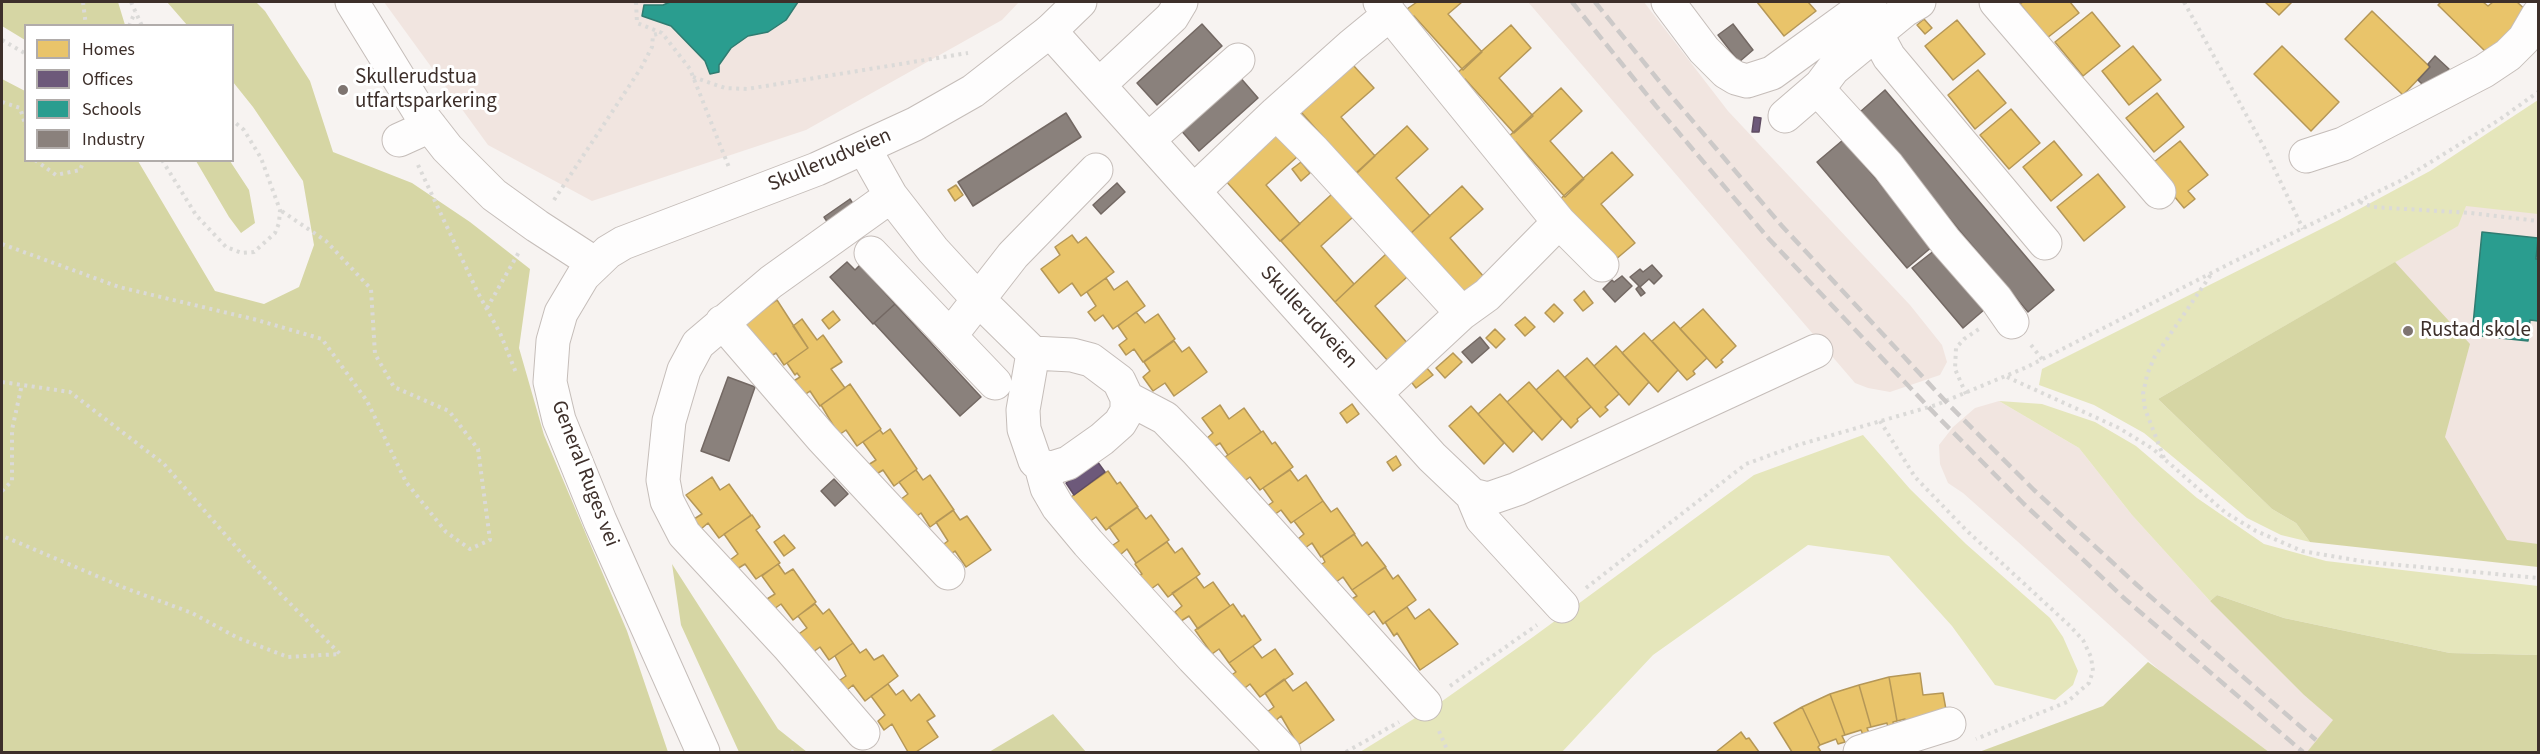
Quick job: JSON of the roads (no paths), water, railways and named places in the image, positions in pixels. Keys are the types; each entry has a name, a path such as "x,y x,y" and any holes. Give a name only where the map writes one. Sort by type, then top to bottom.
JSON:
{"street":[{"path":"352,2 430,126 454,156 494,195 594,263"},
{"name":"Skullerudveien","path":"594,263 623,243 817,170 915,124 973,91 1050,31 1080,2"},
{"path":"1099,85 1172,17 1181,2"},
{"path":"1668,2 1704,50 1725,72 1747,81 1772,73 1870,2"},
{"path":"1785,116 1821,86 1833,69 1876,33 1919,2"},
{"path":"1996,2 2159,192"},
{"path":"1194,191 1351,46 1385,8 1559,222 1602,265"},
{"path":"2306,156 2343,144 2484,71 2508,55 2524,39 2538,15"},
{"name":"Skullerudveien","path":"1050,31 1432,457 1472,495 1482,519 1562,606"},
{"path":"1876,33 1897,66 2045,243"},
{"path":"1149,140 1238,60"},
{"path":"1821,86 1825,97 1888,166 1946,242 1996,299 2012,322"},
{"path":"1276,113 1313,150 1462,313"},
{"path":"407,149 430,126"},
{"path":"864,148 891,196 933,250 979,300 1033,353 1072,355 1091,360 1119,381 1127,398 1127,411 1120,423 1102,440 1068,463 1052,468 1041,466"},
{"path":"950,336 1034,231 1096,170"},
{"path":"864,733 788,646 684,534 667,501 663,480 669,421 684,370 698,344 771,282 891,196"},
{"path":"1376,393 1462,313 1487,294 1559,222"},
{"path":"871,253 995,383"},
{"name":"General Ruges vei","path":"594,263 571,293 561,313 553,341 551,361 550,382 554,402 600,521 703,753"},
{"path":"722,322 822,438 948,573"},
{"path":"1472,495 1488,499 1517,489 1816,351"},
{"path":"1033,353 1023,410 1024,429 1035,460 1041,466 1047,488 1058,507 1193,658 1284,753"},
{"path":"1127,398 1165,418 1425,704"},
{"path":"1860,753 1898,738 1958,733"}],"railway":[{"path":"1572,2 1656,106 1769,239 1937,416 2024,504 2125,599 2303,752"},
{"path":"1595,2 1782,226 1949,405 2034,490 2137,585 2316,740"}],"place":[{"name":"Skullerudstua utfartsparkering","path":"343,90"},
{"name":"Rustad skole","path":"2408,331"}]}
